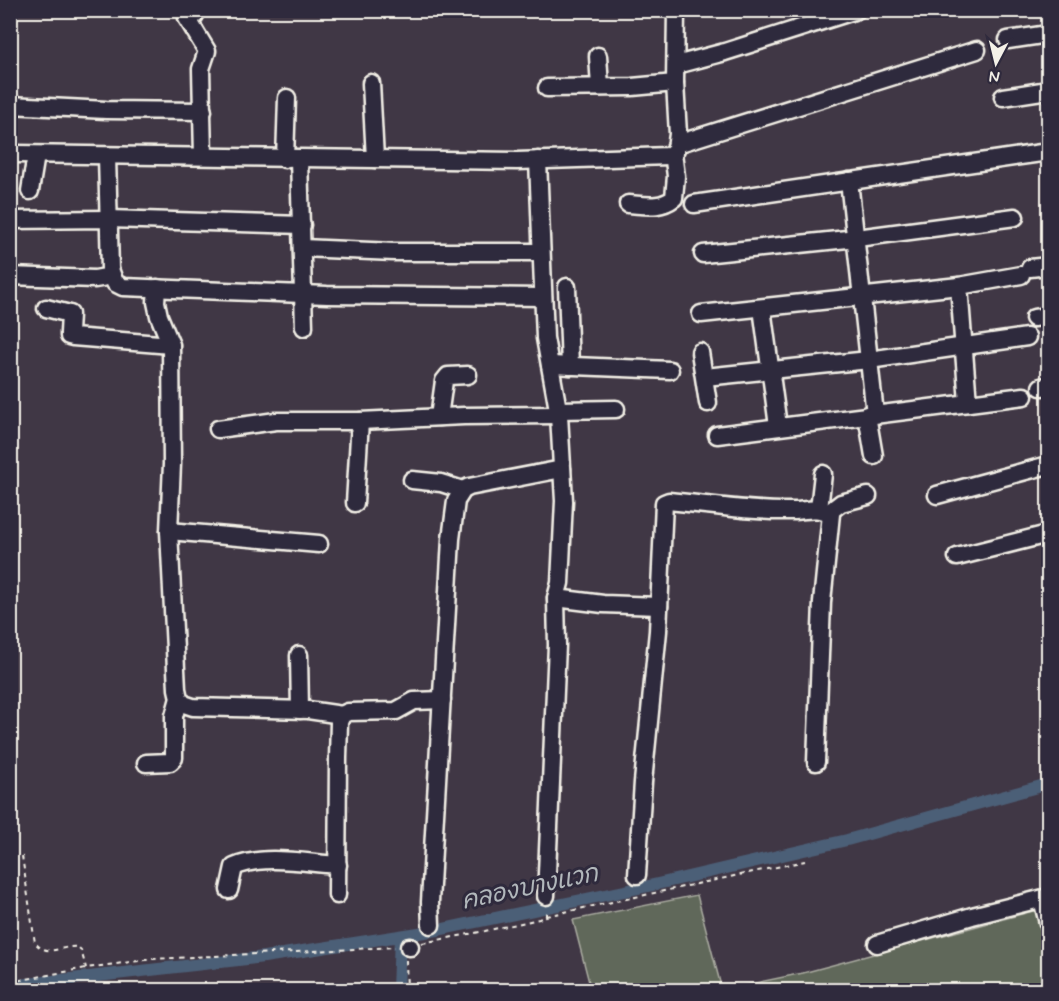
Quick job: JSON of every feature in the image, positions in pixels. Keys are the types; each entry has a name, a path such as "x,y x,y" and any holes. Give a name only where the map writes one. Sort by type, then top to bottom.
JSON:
{"street":[{"path":"197,10 195,15 187,18 207,51 201,69 203,156"},
{"path":"628,204 658,206 674,198 675,148 678,134 675,83 676,10"},
{"path":"676,65 857,10"},
{"path":"1008,40 1048,34"},
{"path":"16,154 292,159 538,160 669,156 675,148 977,50"},
{"path":"598,56 600,87"},
{"path":"371,83 375,159"},
{"path":"547,88 632,87 675,83"},
{"path":"1004,97 1048,90"},
{"path":"287,98 292,159 302,225 304,327"},
{"path":"10,105 106,110 203,111"},
{"path":"694,204 1048,152"},
{"path":"30,191 36,155"},
{"path":"107,156 112,276 115,283 123,287 543,297"},
{"path":"538,160 545,338 559,412 564,501 560,583 556,598 557,645 546,904"},
{"path":"849,181 869,360 874,456"},
{"path":"703,254 857,238 1015,217"},
{"path":"10,220 109,219 302,225"},
{"path":"303,248 394,252 541,252"},
{"path":"701,314 959,286 1048,266"},
{"path":"10,276 95,279 112,276"},
{"path":"959,286 968,403"},
{"path":"567,287 570,366"},
{"path":"146,763 170,762 174,758 174,716 179,698 175,666 169,531 172,464 171,345 159,316 156,302 157,288"},
{"path":"46,308 70,314 69,336 171,345"},
{"path":"762,308 778,426"},
{"path":"705,376 869,360 1027,337"},
{"path":"700,352 708,404"},
{"path":"550,365 670,370"},
{"path":"439,417 444,381 448,376 468,375"},
{"path":"717,435 1024,396"},
{"path":"218,429 276,421 360,421 616,409"},
{"path":"355,503 360,421"},
{"path":"937,495 1048,465"},
{"path":"431,925 430,902 451,539 456,501 463,490 469,487 562,469"},
{"path":"824,474 824,511"},
{"path":"412,480 441,483 463,490"},
{"path":"824,511 841,503 868,496"},
{"path":"637,875 659,606 664,503 669,501 766,511 824,511 831,514 822,602 816,762"},
{"path":"169,531 319,544"},
{"path":"957,557 1048,534"},
{"path":"556,598 603,604 659,606"},
{"path":"299,655 300,710"},
{"path":"179,698 184,704 193,707 300,710 342,715 348,712 396,711 414,701 442,700"},
{"path":"338,895 339,722 342,715"},
{"path":"229,890 234,867 245,862 259,860 338,865"},
{"path":"877,944 972,916 1045,898 1048,923"}],"path":[{"path":"22,856 35,943 42,951 75,946 81,950 86,968"},
{"path":"10,982 153,958 409,947 418,943 485,931 805,861"},
{"path":"546,904 546,916"},
{"path":"406,990 406,961 409,947"}],"green space":[{"path":"697,895 722,990 591,990 573,920"},
{"path":"1048,907 1048,990 722,990 803,973"}],"waterway":[{"name":"คลองบางแวก","path":"10,986 264,957 438,930 653,885 847,840 1048,784"},
{"path":"398,990 400,936"}]}
